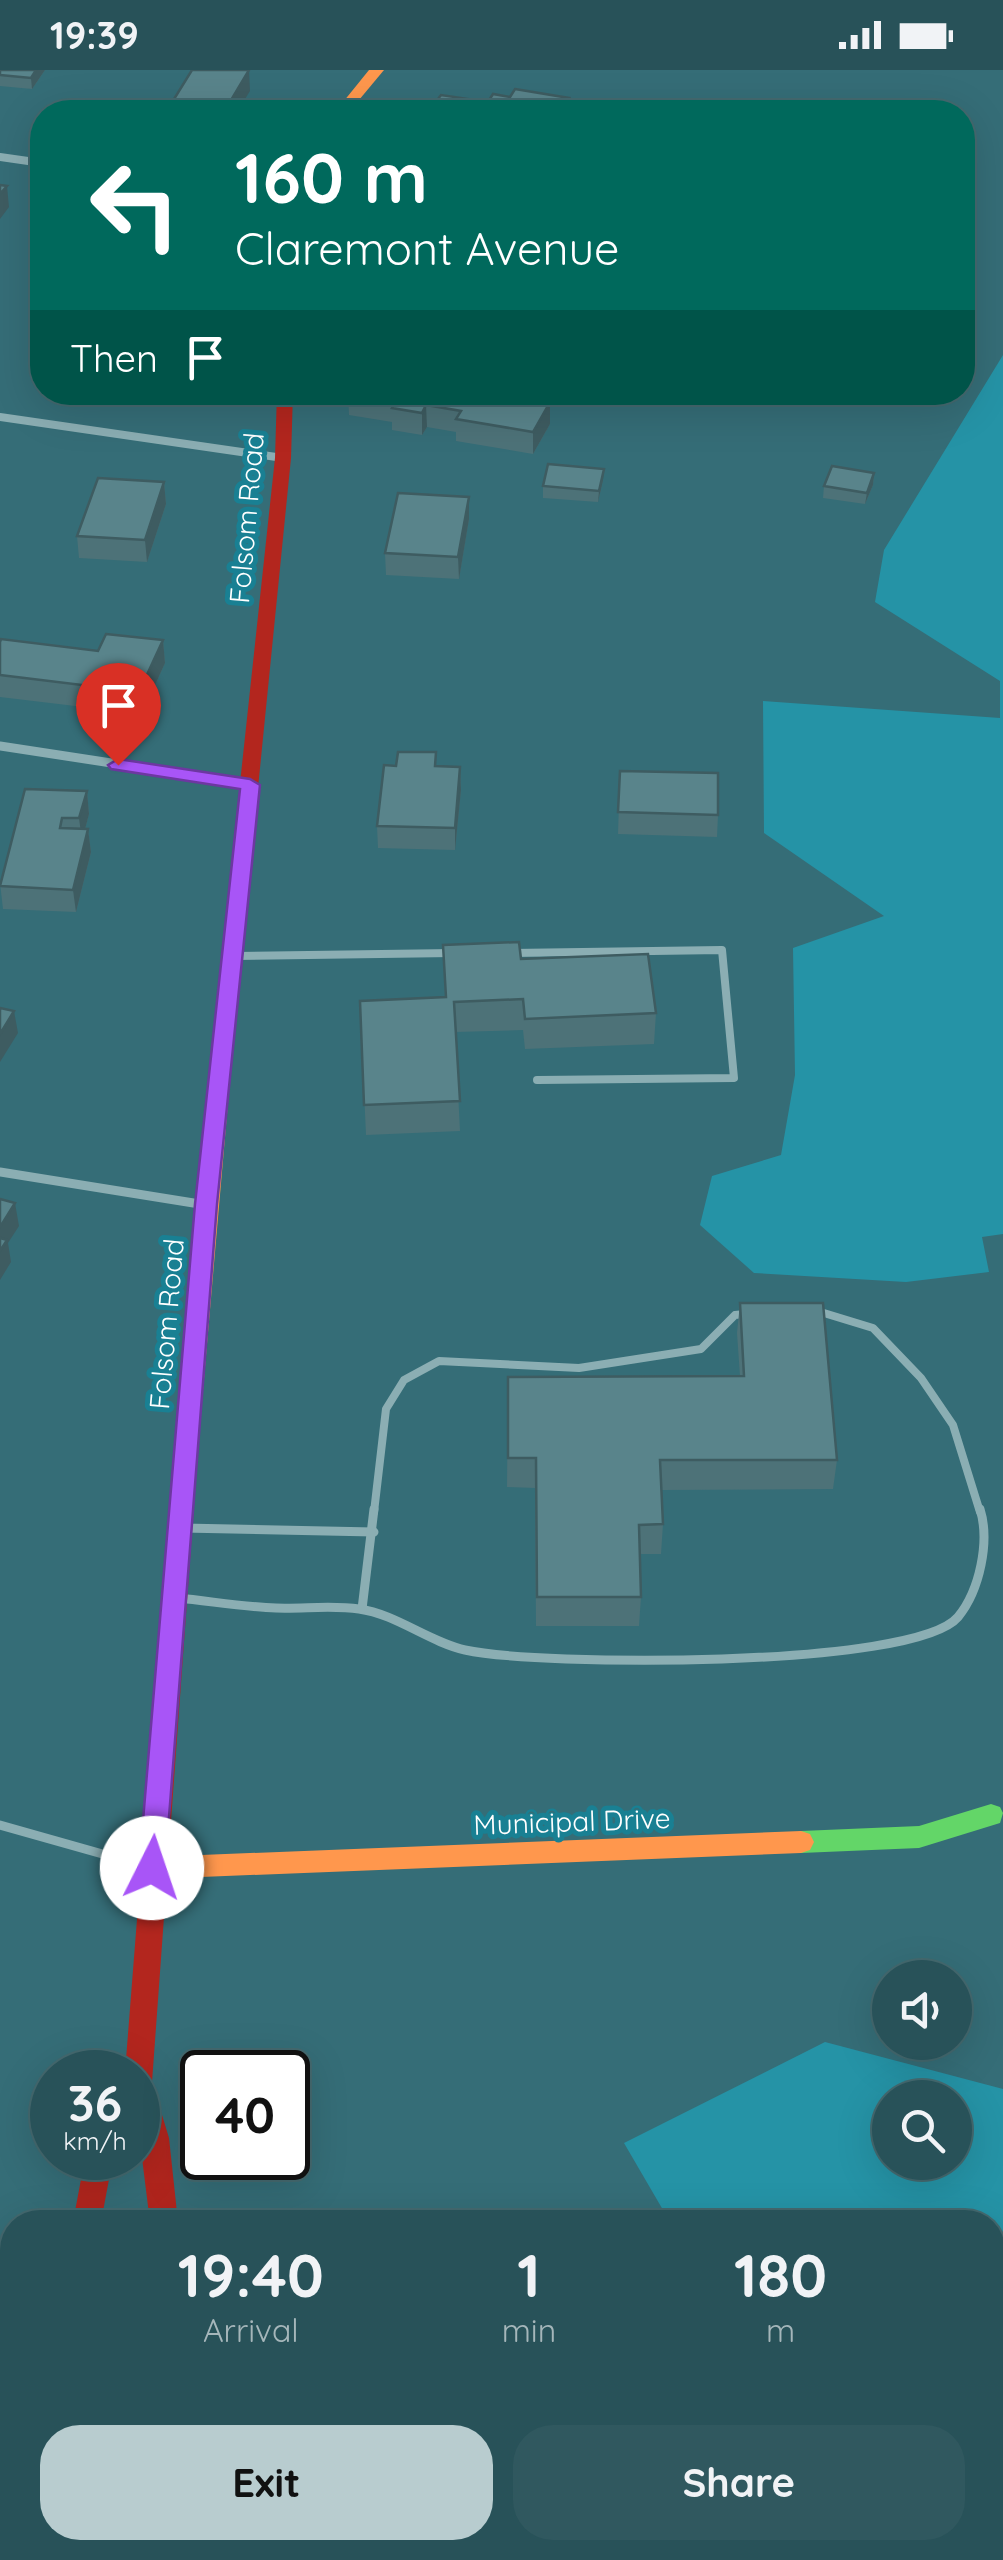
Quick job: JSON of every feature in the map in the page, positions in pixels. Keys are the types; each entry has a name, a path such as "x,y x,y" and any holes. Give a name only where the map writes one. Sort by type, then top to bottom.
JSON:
{"street":[{"path":"352,100 378,70"},
{"path":"0,157 30,161"},
{"name":"Folsom Road","path":"140,2050 206,1204 283,458 284,405"},
{"path":"0,418 283,458"},
{"path":"0,746 250,785"},
{"path":"0,1172 206,1204"},
{"name":"Municipal Drive","path":"152,1868 919,1837 992,1815"},
{"path":"88,2210 95,2180"},
{"name":"Folsom Road","path":"160,2180 163,2210"}],"lane":[{"path":"507,953 722,950 734,1078 536,1080"},
{"path":"233,956 468,953"},
{"path":"174,1598 272,1608 362,1609 465,1650 615,1660 782,1656 861,1649 921,1638 957,1618 980,1571 985,1526 953,1425 921,1378 873,1328 836,1314 808,1310"},
{"path":"362,1609 386,1408 404,1380 439,1362 579,1368 700,1348 736,1315 755,1313"},
{"path":"180,1528 374,1532"},
{"path":"1,1829 152,1868"}],"shaded area":[{"path":"1003,355 1003,1234 982,1237 989,1272 906,1282 754,1273 700,1225 712,1176 781,1155 795,1075 793,948 884,916 764,833 763,701 1000,718 1000,681 875,602 884,550"},
{"path":"825,2042 872,2054 872,2060 893,2060 969,2080 872,2080 872,2180 972,2180 972,2081 1003,2089 1003,2210 663,2210 624,2143"}],"building":[{"path":"0,70 36,70 31,78 0,75"},
{"path":"192,70 249,70 231,100 173,100"},
{"path":"515,89 569,98 489,100 493,94 510,97"},
{"path":"441,95 475,100 437,100"},
{"path":"394,405 426,405 422,413 392,408"},
{"path":"426,405 548,405 533,432 456,419 461,411"},
{"path":"548,464 604,469 599,491 543,486"},
{"path":"832,466 874,473 867,493 824,486"},
{"path":"98,478 164,482 145,540 77,536"},
{"path":"398,493 469,497 458,557 385,553"},
{"path":"106,634 163,640 139,692 0,675 1,639 98,651"},
{"path":"398,752 436,752 435,766 460,767 455,828 377,826 384,765 396,766"},
{"path":"620,771 718,773 718,815 618,812"},
{"path":"25,789 87,791 79,818 62,818 60,828 88,829 73,890 0,886"},
{"path":"519,942 521,959 648,954 656,1013 525,1019 523,999 454,1002 460,1101 364,1105 360,1001 446,997 443,945"},
{"path":"0,1008 14,1011 0,1034"},
{"path":"0,1199 15,1203 0,1227"},
{"path":"740,1303 823,1303 837,1460 660,1460 663,1524 639,1525 641,1597 537,1597 536,1458 508,1458 508,1377 744,1376"}],"traffic: fast":[{"path":"801,1842 919,1837 991,1815"}],"traffic: slow":[{"path":"352,100 377,70"},
{"path":"187,1436 228,988"},
{"path":"152,1868 801,1842"}],"traffic: jam":[{"path":"228,988 283,458 285,405"},
{"path":"163,2210 155,2138 138,2082 187,1436"},
{"path":"89,2210 95,2180"}],"route":[{"path":"118,765 250,785 206,1204 152,1868"}]}
